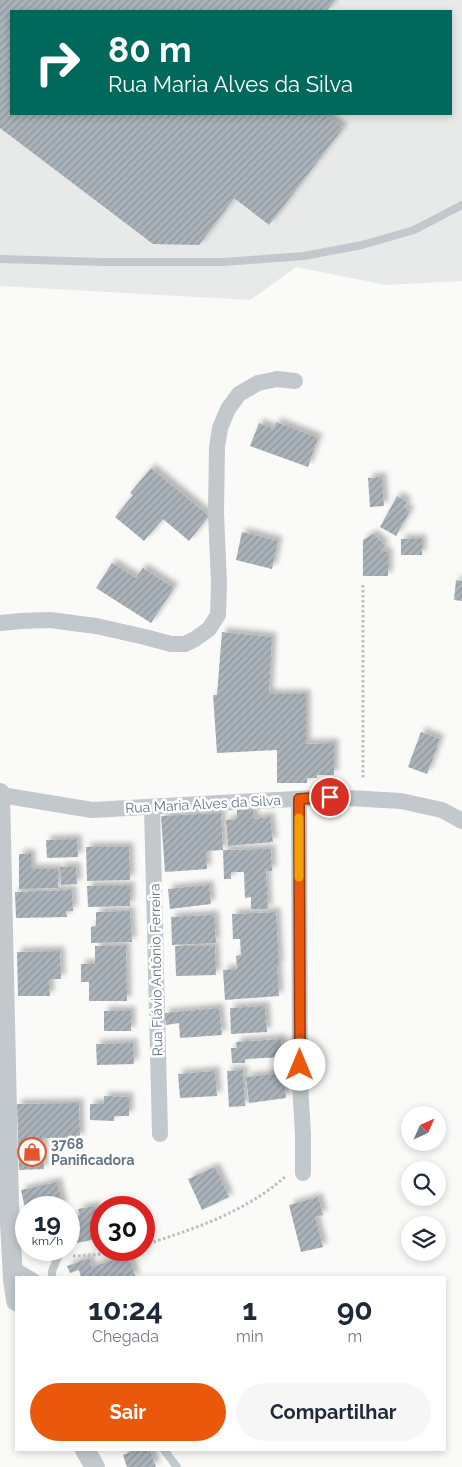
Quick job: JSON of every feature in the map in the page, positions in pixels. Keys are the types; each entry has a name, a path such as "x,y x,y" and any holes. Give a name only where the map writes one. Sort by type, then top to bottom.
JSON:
{"street":[{"path":"0,623 60,621 145,636 171,644 185,644 209,629 218,615 219,583 216,513 217,447 220,428 228,409 240,394 258,383 276,379 295,381"},
{"path":"0,794 5,1206 15,1292"},
{"name":"Rua Maria Alves da Silva","path":"0,794 92,810 330,797 363,798 401,801 442,810 462,821"},
{"path":"299,799 300,1084 303,1167"},
{"name":"Rua Flávio Antônio Ferreira","path":"152,807 160,1134"},
{"path":"86,1451 95,1467"}],"lane":[{"path":"0,259 103,262 224,262 304,256 362,244 414,230 462,205"},
{"path":"52,1276 52,1270 56,1261"},
{"path":"12,1264 33,1276"},
{"path":"165,1451 177,1467"}],"path":[{"path":"363,585 363,798"},
{"path":"155,1242 236,1211 303,1167"}],"shaded area":[{"path":"0,0 462,0 462,281 386,285 296,267 250,300 0,286"}],"building":[{"path":"0,0 335,0 328,10 10,10 10,115 325,115 343,128 269,225 234,198 199,245 153,244 0,128"},
{"path":"276,422 318,438 308,467 250,446 259,423 274,429"},
{"path":"151,468 209,516 189,541 163,519 144,541 115,517 133,495 130,493"},
{"path":"382,477 384,506 370,507 368,478"},
{"path":"397,496 407,502 404,507 410,511 396,536 380,527"},
{"path":"242,532 278,541 272,569 236,560"},
{"path":"373,534 385,545 380,550 388,552 388,576 363,576 363,540"},
{"path":"401,539 422,539 422,555 401,555"},
{"path":"112,563 136,578 143,568 174,588 151,623 96,588"},
{"path":"456,580 462,581 462,601 454,600"},
{"path":"222,632 272,637 269,693 306,694 306,744 334,743 334,775 317,775 317,778 307,778 307,783 277,783 277,750 217,753 213,695 217,695"},
{"path":"421,732 440,739 427,774 408,767"},
{"path":"253,809 254,819 270,817 273,842 228,846 226,820 237,819 237,810"},
{"path":"221,813 223,850 206,851 207,869 165,872 161,816"},
{"path":"77,839 78,857 47,858 46,840"},
{"path":"86,847 129,847 130,880 87,881"},
{"path":"271,849 272,871 266,871 268,909 251,909 251,897 245,898 244,872 231,872 231,879 224,879 223,850"},
{"path":"19,854 31,854 31,869 58,869 58,888 19,889"},
{"path":"60,867 76,867 77,884 61,885"},
{"path":"209,885 211,904 170,909 168,889"},
{"path":"87,886 130,886 130,906 88,907"},
{"path":"72,890 73,911 66,911 67,917 16,918 15,892"},
{"path":"130,911 132,942 91,943 91,927 96,926 96,912"},
{"path":"276,912 279,996 225,1000 223,970 237,969 236,956 241,955 240,939 233,939 232,914"},
{"path":"214,915 216,943 172,945 171,917"},
{"path":"95,946 126,946 127,1001 89,1001 89,982 81,982 81,964 95,964"},
{"path":"175,946 215,946 216,975 176,976"},
{"path":"60,951 61,979 49,979 50,996 18,996 17,952"},
{"path":"265,1006 267,1032 231,1034 230,1008"},
{"path":"219,1008 222,1035 180,1038 179,1023 166,1025 164,1013"},
{"path":"104,1011 131,1011 131,1031 104,1031"},
{"path":"281,1039 282,1057 245,1059 245,1063 232,1063 231,1048 237,1048 236,1042"},
{"path":"133,1043 134,1064 97,1065 96,1044"},
{"path":"243,1070 245,1106 229,1107 227,1071"},
{"path":"215,1071 217,1096 180,1098 178,1074"},
{"path":"283,1073 286,1098 249,1103 246,1077"},
{"path":"104,1096 129,1097 129,1116 114,1116 114,1121 90,1120 90,1104 104,1104"},
{"path":"79,1103 80,1138 43,1138 44,1169 19,1170 17,1104"},
{"path":"215,1167 229,1197 202,1210 188,1179"},
{"path":"57,1182 60,1196 22,1196 21,1190"},
{"path":"318,1197 323,1215 315,1217 323,1247 301,1252 289,1205"},
{"path":"90,1207 90,1240 80,1242 80,1215 80,1209"},
{"path":"89,1258 92,1267 110,1261 130,1261 135,1276 80,1276 79,1270 70,1273 67,1266"},
{"path":"133,1451 150,1451 156,1467 127,1467 123,1455"}],"slow traffic":[{"path":"299,818 299,877"}],"place":[{"name":"3768 Panificadora","path":"32,1152"}],"route":[{"path":"300,1065 299,799 330,797"}]}
